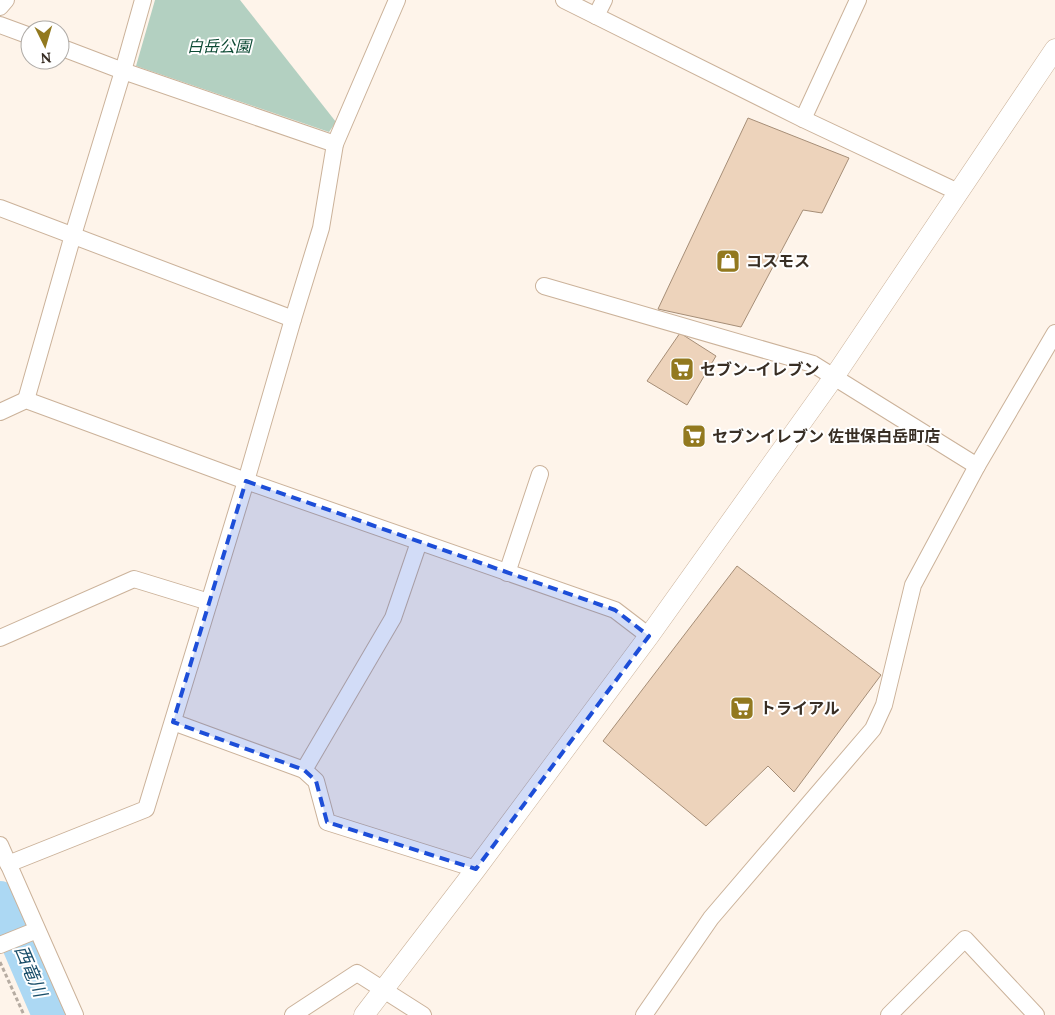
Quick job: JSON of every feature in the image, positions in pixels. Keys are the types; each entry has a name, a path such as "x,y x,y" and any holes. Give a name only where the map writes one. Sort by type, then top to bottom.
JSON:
{"street":[{"path":"0,7 6,0"},
{"path":"26,400 143,0"},
{"path":"8,864 146,809 321,228 335,144 396,0"},
{"path":"564,0 803,119 958,192"},
{"path":"596,16 604,0"},
{"path":"803,119 858,0"},
{"path":"0,25 20,32"},
{"path":"364,1015 476,869 649,636 834,377 1055,49"},
{"path":"70,51 335,144"},
{"path":"0,208 293,319"},
{"path":"544,286 813,364 977,466"},
{"path":"644,1015 711,918 873,729 884,705 913,585 977,466 1055,333"},
{"path":"0,412 26,400 246,481 616,610 649,636"},
{"path":"507,573 540,474"},
{"path":"304,770 393,618 419,542"},
{"path":"0,638 134,579 209,602"},
{"path":"173,722 304,770 316,780 327,822 476,869"},
{"path":"0,845 33,932 75,1015"},
{"path":"0,946 33,932"},
{"path":"889,1015 965,939 1036,1015"},
{"path":"293,1015 357,973 423,1015"}],"path":[{"path":"0,962 24,1015"}],"highlighted area":[{"path":"246,481 615,610 649,636 476,869 327,822 316,781 304,770 173,722"}],"green space":[{"name":"白岳公園","path":"155,0 240,0 336,122 329,132 136,66"}],"building":[{"name":"コスモス","path":"748,118 849,158 822,213 803,210 741,327 658,309"},
{"name":"セブン-イレブン","path":"680,333 716,356 687,405 647,381"},
{"name":"トライアル","path":"737,566 881,675 794,792 768,766 706,826 603,741"}],"waterway":[{"name":"西竜川","path":"0,899 50,1015"}],"place":[{"name":"コスモス","path":"728,261"},
{"name":"セブン-イレブン","path":"682,369"},
{"name":"セブンイレブン 佐世保白岳町店","path":"694,436"},
{"name":"トライアル","path":"742,708"}]}
